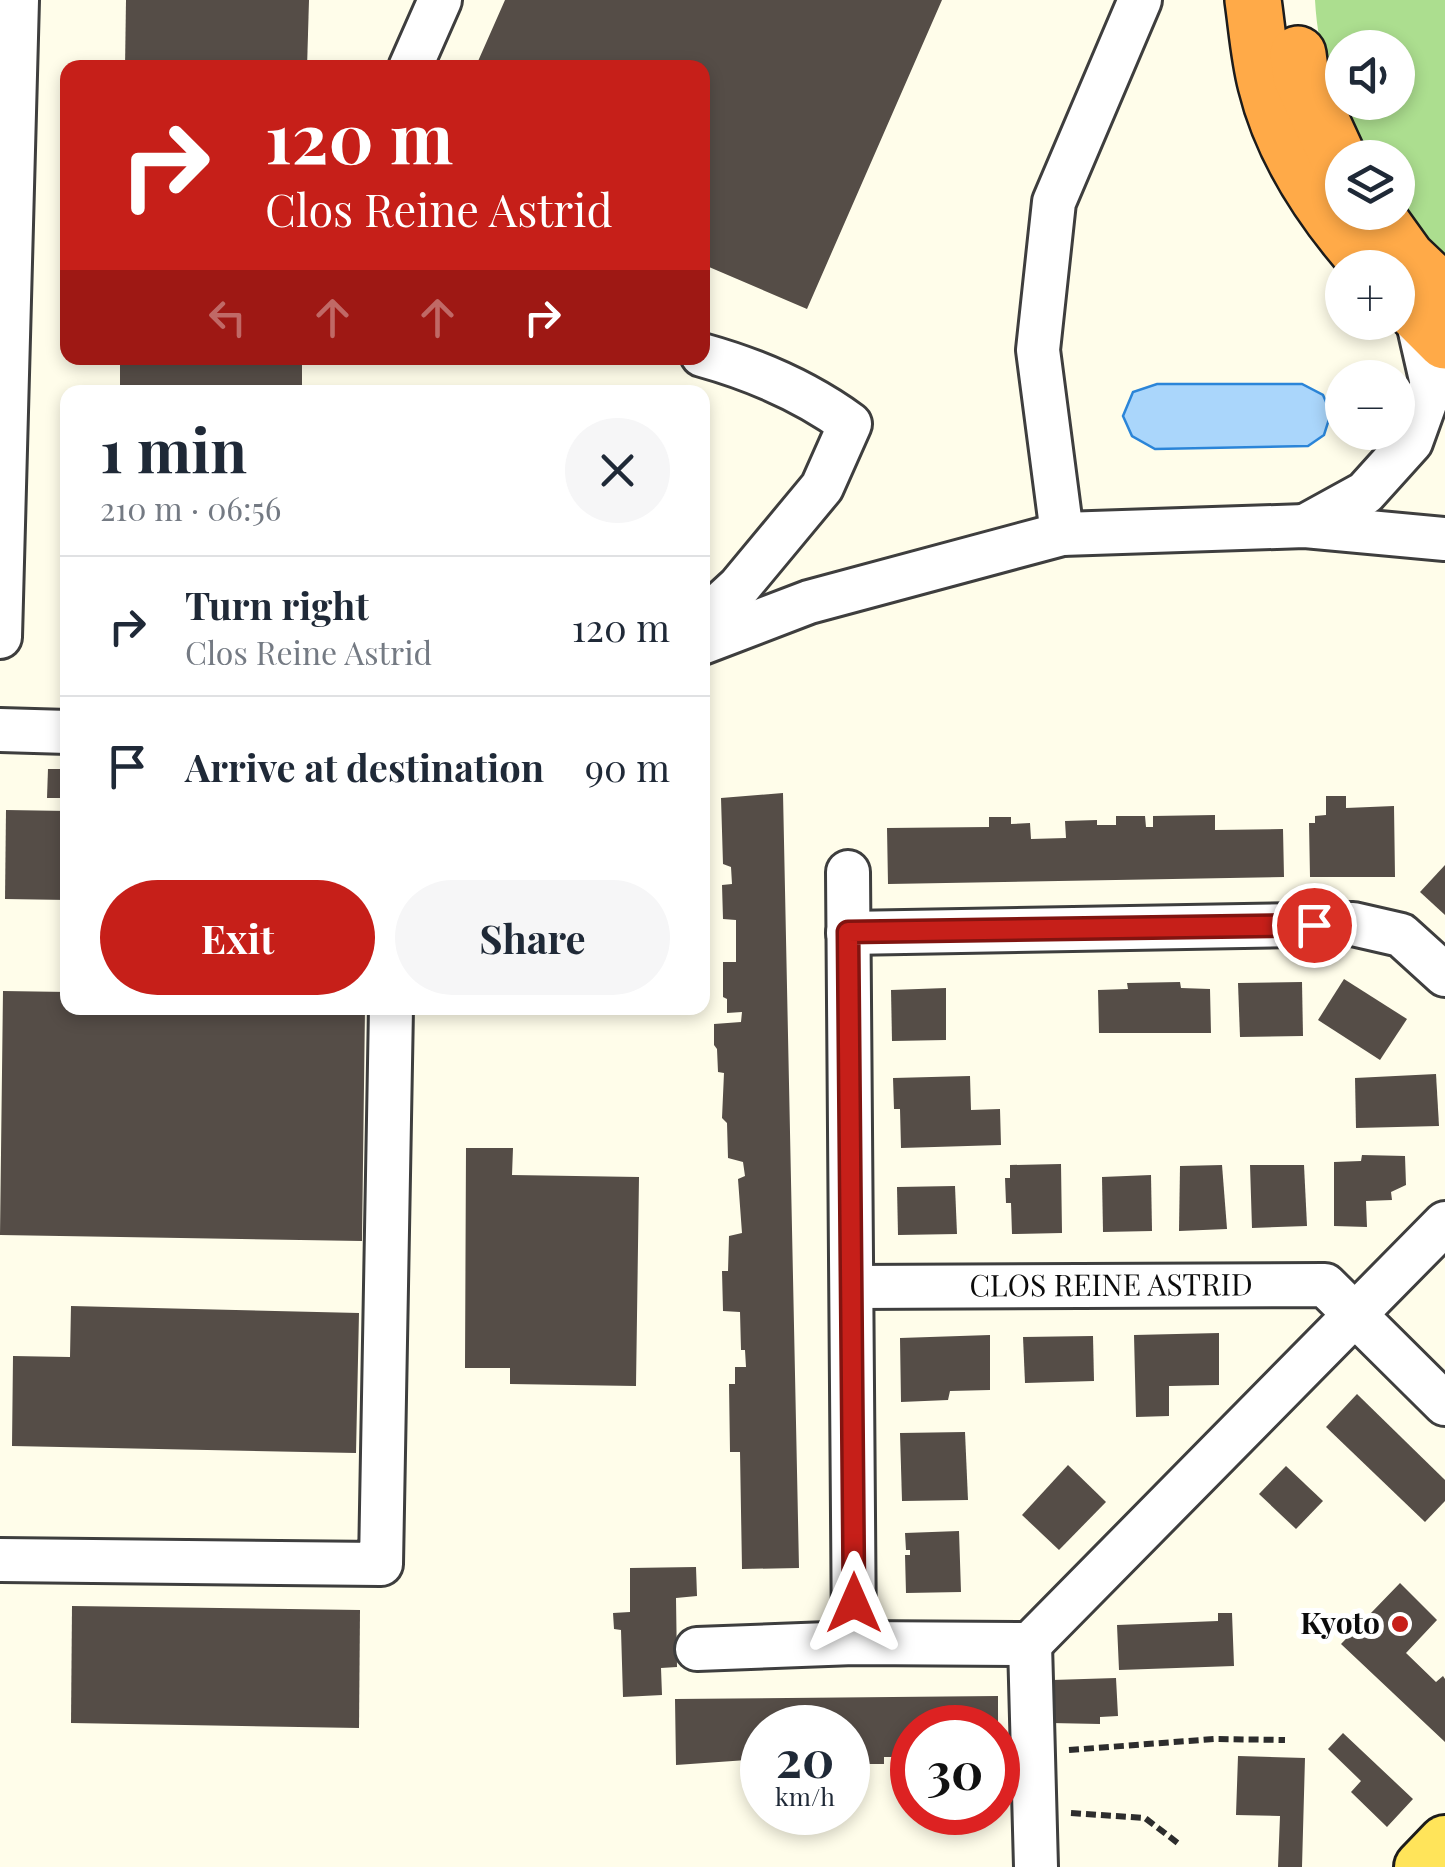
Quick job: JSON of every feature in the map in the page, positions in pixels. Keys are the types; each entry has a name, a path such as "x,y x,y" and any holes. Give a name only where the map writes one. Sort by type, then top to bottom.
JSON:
{"highway":[{"path":"1253,0 1266,85 1301,174 1358,250"},
{"path":"1290,0 1301,77 1330,140"},
{"path":"1387,230 1407,258 1426,311"}],"main road":[{"path":"1421,1867 1445,1842"}],"street":[{"path":"0,637 17,0"},
{"path":"414,60 440,0"},
{"path":"1062,534 1038,350 1054,202 1140,0"},
{"path":"1305,526 1366,493 1411,442 1432,384 1426,311"},
{"path":"710,358 742,366 814,398 850,424 822,487 739,587 710,614"},
{"path":"710,640 809,602 1062,534 1305,526 1445,540"},
{"path":"0,730 60,732"},
{"path":"848,872 854,1643"},
{"path":"848,932 1353,924 1401,935 1445,975"},
{"path":"0,1560 382,1564 391,1015"},
{"path":"696,1649 854,1643 1030,1644 1445,1224"},
{"name":"CLOS REINE ASTRID","path":"853,1287 1325,1285 1445,1404"},
{"path":"1030,1644 1036,1867"}],"path":[{"path":"1033,1753 1215,1739 1285,1740"},
{"path":"1034,1810 1146,1818 1179,1844"}],"green space":[{"path":"1315,0 1445,0 1445,258 1415,227 1415,140 1352,140 1343,120 1415,120 1415,30 1325,30 1325,62"}],"water":[{"path":"1157,384 1302,384 1323,395 1325,432 1308,446 1155,449 1132,436 1123,416 1133,392"}],"building":[{"path":"126,0 309,0 307,60 125,60"},
{"path":"505,0 942,0 807,309 710,267 710,60 479,60"},
{"path":"120,365 302,365 302,385 120,385"},
{"path":"48,769 60,769 60,798 47,798"},
{"path":"783,793 799,1568 742,1569 740,1452 730,1452 729,1384 735,1384 735,1367 746,1367 745,1350 741,1350 740,1312 723,1311 722,1271 728,1271 729,1236 742,1233 738,1179 745,1176 743,1162 728,1158 727,1123 722,1118 724,1073 718,1072 714,1024 741,1022 742,1012 727,1013 727,999 723,997 723,962 736,962 736,920 723,919 722,885 732,884 731,867 723,864 721,798"},
{"path":"1326,796 1346,796 1346,808 1394,806 1395,877 1310,877 1309,823 1315,823 1315,816 1326,815"},
{"path":"6,810 60,811 60,900 5,899"},
{"path":"1215,815 1215,830 1283,829 1284,877 888,884 887,828 989,827 989,817 1011,817 1011,824 1030,823 1031,839 1066,838 1065,821 1097,820 1097,825 1116,825 1116,816 1145,816 1146,827 1153,827 1153,816"},
{"path":"1445,865 1445,915 1420,892"},
{"path":"1344,979 1407,1019 1380,1060 1318,1020"},
{"path":"1180,982 1181,988 1210,989 1211,1033 1099,1033 1098,990 1128,989 1127,983"},
{"path":"1302,982 1303,1036 1240,1037 1238,983"},
{"path":"946,988 946,1040 892,1041 891,990"},
{"path":"3,991 60,992 60,1015 365,1015 362,1241 0,1235"},
{"path":"1436,1074 1439,1126 1356,1128 1355,1078"},
{"path":"970,1076 971,1110 1000,1109 1001,1145 901,1148 900,1109 894,1109 893,1078"},
{"path":"466,1148 513,1148 512,1175 639,1177 636,1386 510,1384 510,1368 465,1368"},
{"path":"1362,1155 1405,1156 1406,1185 1391,1192 1392,1200 1366,1201 1367,1227 1334,1226 1334,1162 1361,1161"},
{"path":"1061,1164 1062,1233 1012,1234 1005,1178 1010,1178 1010,1165"},
{"path":"1222,1165 1227,1229 1179,1231 1180,1166"},
{"path":"1250,1165 1304,1165 1307,1226 1252,1228"},
{"path":"1151,1175 1152,1231 1103,1232 1102,1177"},
{"path":"955,1186 957,1234 898,1235 897,1187"},
{"path":"71,1306 359,1313 356,1453 12,1446 13,1356 70,1357"},
{"path":"1219,1333 1219,1385 1169,1386 1169,1416 1136,1417 1134,1335"},
{"path":"990,1335 990,1390 950,1391 948,1400 901,1402 900,1338"},
{"path":"1093,1336 1094,1381 1025,1383 1023,1337"},
{"path":"1357,1394 1445,1480 1445,1501 1425,1522 1326,1427"},
{"path":"965,1432 968,1500 902,1501 900,1433"},
{"path":"1068,1465 1106,1502 1059,1550 1022,1515"},
{"path":"1286,1466 1323,1501 1296,1529 1259,1494"},
{"path":"959,1531 961,1592 906,1593 905,1555 910,1555 910,1550 906,1550 905,1533"},
{"path":"696,1567 697,1596 676,1598 677,1667 661,1668 662,1695 623,1697 621,1630 614,1629 613,1613 630,1612 630,1568"},
{"path":"1400,1583 1437,1620 1406,1653 1436,1682 1443,1676 1445,1679 1445,1742 1341,1644"},
{"path":"72,1606 360,1610 359,1728 71,1723"},
{"path":"1218,1613 1232,1613 1234,1666 1119,1670 1117,1625 1218,1621"},
{"path":"1116,1678 1118,1716 1100,1717 1100,1724 1051,1723 1052,1680"},
{"path":"998,1696 998,1705 890,1705 890,1757 884,1757 884,1764 870,1764 870,1705 740,1705 740,1760 676,1765 675,1699"},
{"path":"1343,1733 1413,1799 1387,1827 1351,1792 1361,1781 1328,1749"},
{"path":"1238,1756 1305,1758 1302,1867 1278,1867 1280,1816 1236,1815"}],"place":[{"name":"Kyoto","path":"1400,1624"}],"route":[{"path":"854,1603 848,932 1314,925"}]}
